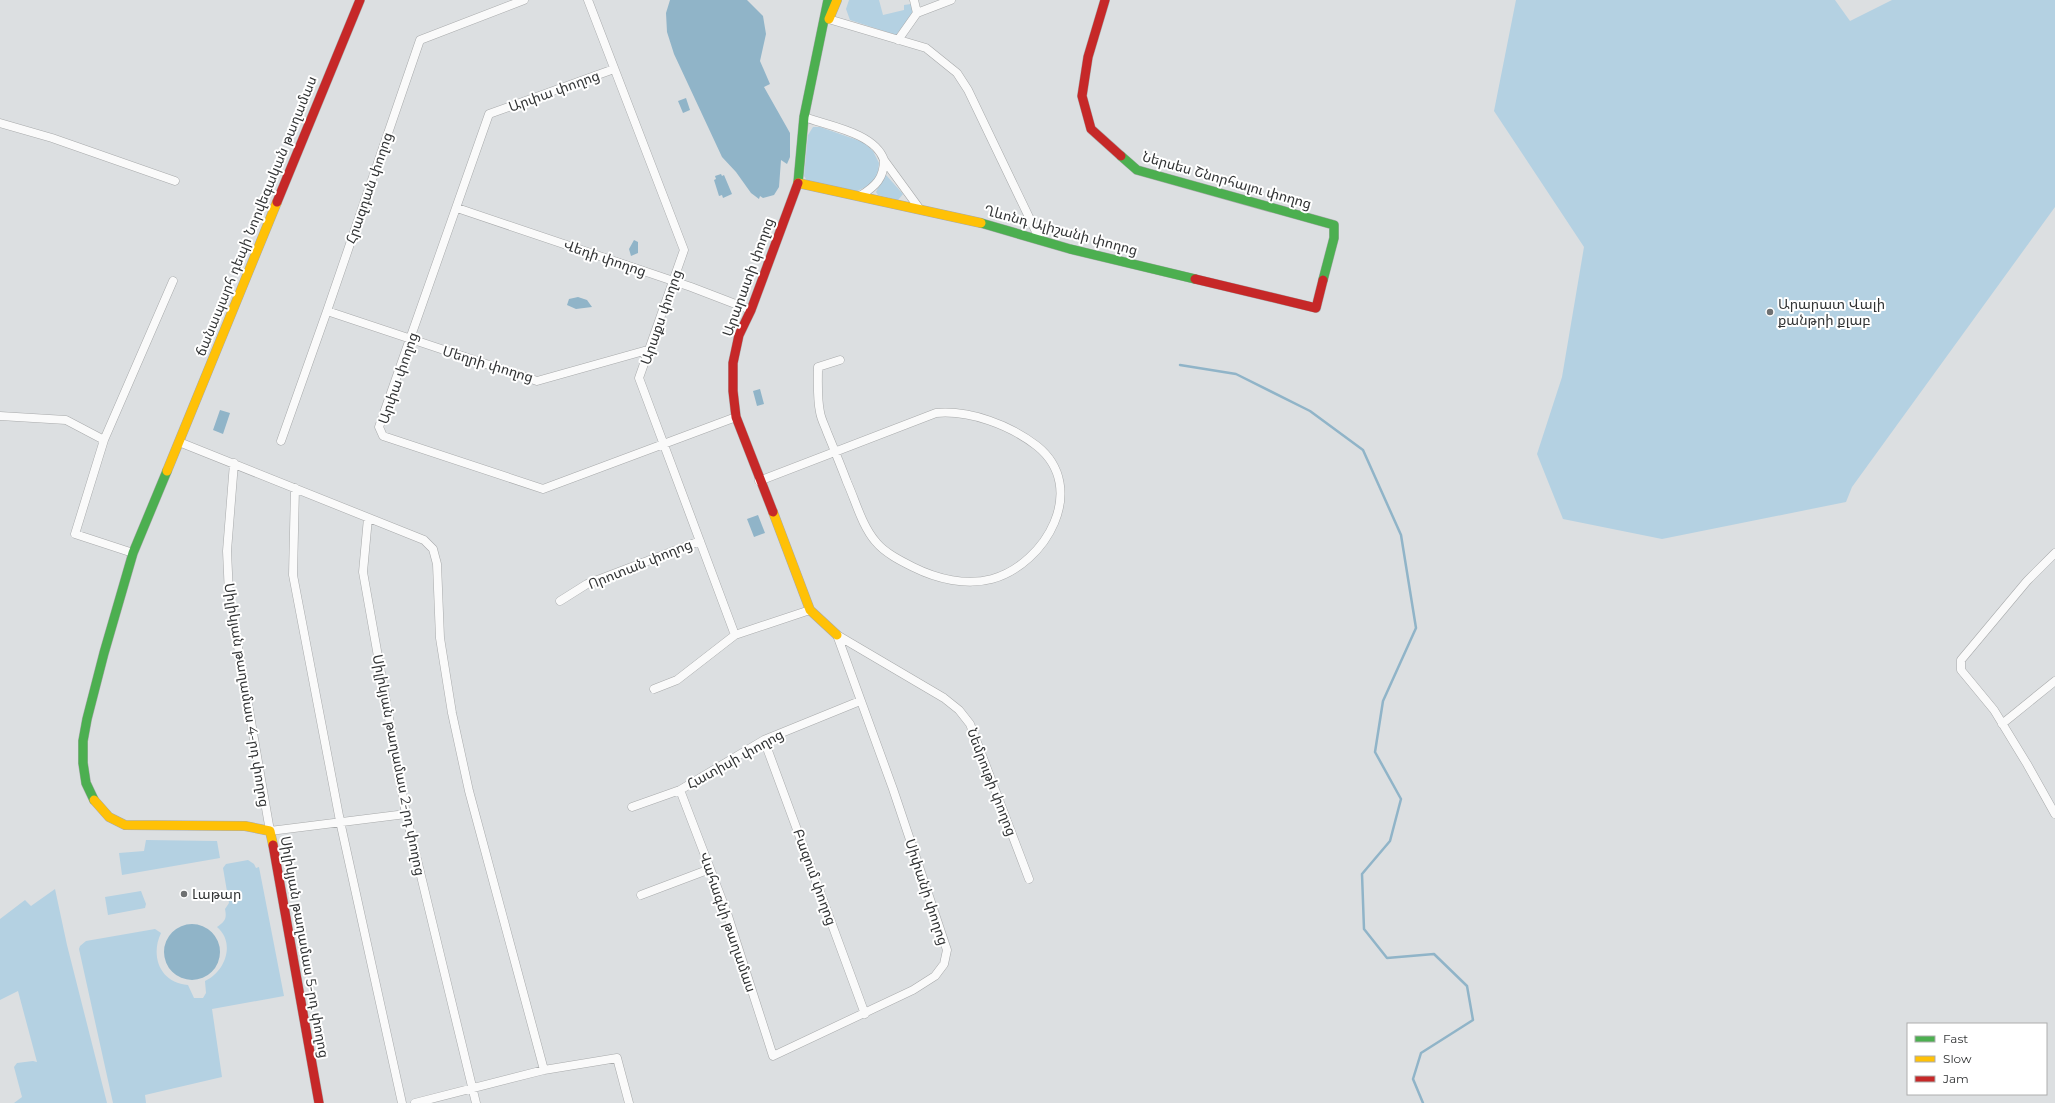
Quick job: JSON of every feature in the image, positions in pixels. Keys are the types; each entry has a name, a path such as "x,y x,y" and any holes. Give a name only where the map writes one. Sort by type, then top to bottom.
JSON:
{"street":[{"name":"ճանապարհ դեպի Նորվեգական թաղամաս","path":"179,442 360,0"},
{"name":"Հրազդան փողոց","path":"281,441 420,40 524,0"},
{"name":"Արաքս փողոց","path":"588,0 684,250 651,349 639,378 663,446 735,635"},
{"name":"Արարատի փողոց","path":"828,0 826,18 804,118 798,183 751,310 739,335 733,363 733,392 736,417 759,481 810,610 818,620 837,635"},
{"name":"Արարատի փողոց","path":"826,18 837,0"},
{"path":"914,0 917,13"},
{"path":"898,40 917,13 951,0"},
{"name":"Ներսես Շնորհալու փողոց","path":"1105,0 1088,57 1082,96 1090,129 1137,170 1334,225 1334,238 1316,308"},
{"path":"826,18 926,48 957,73 968,90 1039,238"},
{"name":"Արփա փողոց","path":"614,69 489,114 458,208 379,427 383,436 543,489 663,446 736,417"},
{"path":"804,118 863,137 881,151 884,160 919,208"},
{"path":"0,123 52,138 175,181"},
{"path":"860,196 872,189 880,180 884,171 884,160"},
{"name":"Ղևոնդ Ալիշանի փողոց","path":"798,183 919,208 1039,238 1070,249 1316,308"},
{"name":"Վեդի փողոց","path":"458,208 751,310"},
{"path":"133,553 75,534 104,440 172,281"},
{"name":"Մեղրի փողոց","path":"327,311 410,340 537,381 651,349"},
{"path":"759,481 835,452 936,413 953,412 982,419 1031,442 1051,461 1061,482 1061,495 1054,523 1047,537 1037,550 1002,576 972,582 945,579 933,575 904,562 876,543 867,530 835,452 820,413 818,367 840,360"},
{"path":"0,416 66,420 104,440"},
{"path":"179,442 424,540 433,549 437,564 440,638 452,713 469,791 544,1070"},
{"name":"Սիլիկյան թաղամաս 5-րդ փողոց","path":"179,442 133,553 107,638 82,739 84,775 94,804 111,820 125,825 245,826 270,831 319,1103"},
{"name":"Սիլիկյան թաղամաս 4-րդ փողոց","path":"234,463 227,551 229,595 270,831"},
{"path":"295,488 293,575 340,821 402,1103"},
{"name":"Սիլիկյան թաղամաս 2-րդ փողոց","path":"368,518 363,572 406,814 476,1103"},
{"name":"Որոտան փողոց","path":"560,601 588,584 700,541"},
{"path":"2055,553 2027,581 2012,601 1961,660 1960,664 1961,670 1994,710 2055,814"},
{"path":"654,689 677,680 735,635 810,610"},
{"name":"Սիփանի փողոց","path":"772,1056 866,1014 913,990 936,976 944,964 947,950 893,789 837,635"},
{"name":"Նեմրութի փողոց","path":"837,635 944,698 959,710 970,724 1029,879"},
{"path":"2002,724 2055,682"},
{"name":"Հատիսի փողոց","path":"632,807 680,790 764,740 860,701"},
{"name":"Բազում փողոց","path":"764,740 866,1014"},
{"name":"Վահագնի թաղամաս","path":"680,790 726,913 772,1056"},
{"path":"270,831 340,821 406,814"},
{"path":"641,895 710,869"},
{"path":"415,1103 544,1070 616,1058 629,1103"}],"shaded area":[{"path":"670,0 747,0 763,16 766,34 760,61 770,84 764,87 790,133 790,157 787,164 781,160 779,187 774,195 763,198 760,196 759,199 751,193 736,172 722,157 674,54 667,32 666,13"},
{"path":"849,0 879,0 883,15 904,10 904,5 911,4 914,13 896,35 850,20 846,9"},
{"name":"Արարատ Վալի քանթրի քլաբ","path":"1516,0 1835,0 1850,21 1892,0 2055,0 2055,207 1852,487 1846,502 1662,539 1563,519 1537,454 1562,377 1584,247 1494,111"},
{"path":"686,98 690,110 683,113 678,101"},
{"path":"813,127 820,127 863,142 873,151 879,163 878,174 870,185 857,191 808,182 804,176 808,135"},
{"path":"721,174 722,176 724,175 732,194 723,198 722,195 719,196 714,180 716,179 715,176"},
{"path":"886,175 903,194 898,200 878,195 876,192"},
{"path":"634,240 638,242 638,253 631,256 629,249"},
{"path":"578,297 587,300 592,307 576,309 567,305 569,299"},
{"path":"760,389 764,404 757,406 753,391"},
{"path":"220,410 230,413 223,434 213,430"},
{"path":"758,515 765,533 754,537 747,519"},
{"path":"146,840 217,841 220,858 122,875 119,853 144,851"},
{"path":"248,860 254,864 256,868 259,867 284,996 212,1009 222,1077 145,1095 146,1103 113,1103 79,949 80,946 86,941 155,929 161,933 158,942 157,959 164,974 178,983 188,985 194,998 203,998 206,993 205,981 218,971 226,957 226,941 223,934 217,927 225,920 225,909 229,903 223,868 226,864"},
{"path":"55,889 67,945 107,1103 14,1103 22,1097 14,1067 17,1063 37,1062 18,991 0,1000 0,919 25,900 31,906"},
{"path":"141,891 146,904 145,908 108,915 105,897"},
{"path":"192,924 207,929 215,937 220,952 215,967 207,975 192,980 177,975 169,967 164,952 169,937 177,929"}],"waterway":[{"path":"1180,365 1236,374 1310,411 1363,450 1401,535 1416,628 1383,701 1375,752 1401,799 1390,841 1362,874 1364,929 1387,958 1434,954 1467,986 1473,1020 1421,1053 1413,1079 1423,1103"}],"traffic: fast":[{"path":"798,183 804,117 828,0"},
{"path":"1121,156 1137,170 1334,225 1334,238 1323,280"},
{"path":"981,223 1070,249 1195,279"},
{"path":"94,800 86,783 83,763 83,741 87,719 104,653 133,553 167,471"}],"traffic: slow":[{"path":"829,19 837,0"},
{"path":"798,183 981,223"},
{"path":"167,471 277,202"},
{"path":"773,512 810,610 837,635"},
{"path":"94,800 109,817 125,825 245,826 270,831 273,845"}],"traffic: jam":[{"path":"277,202 360,0"},
{"path":"1105,0 1088,57 1082,96 1091,129 1121,156"},
{"path":"773,512 736,417 733,391 733,363 739,335 751,310 798,183"},
{"path":"1195,279 1316,308 1323,280"},
{"path":"273,845 319,1103"}],"place":[{"name":"Արարատ Վալի քանթրի քլաբ","path":"1770,312"},
{"name":"Լաթար","path":"184,894"}]}
